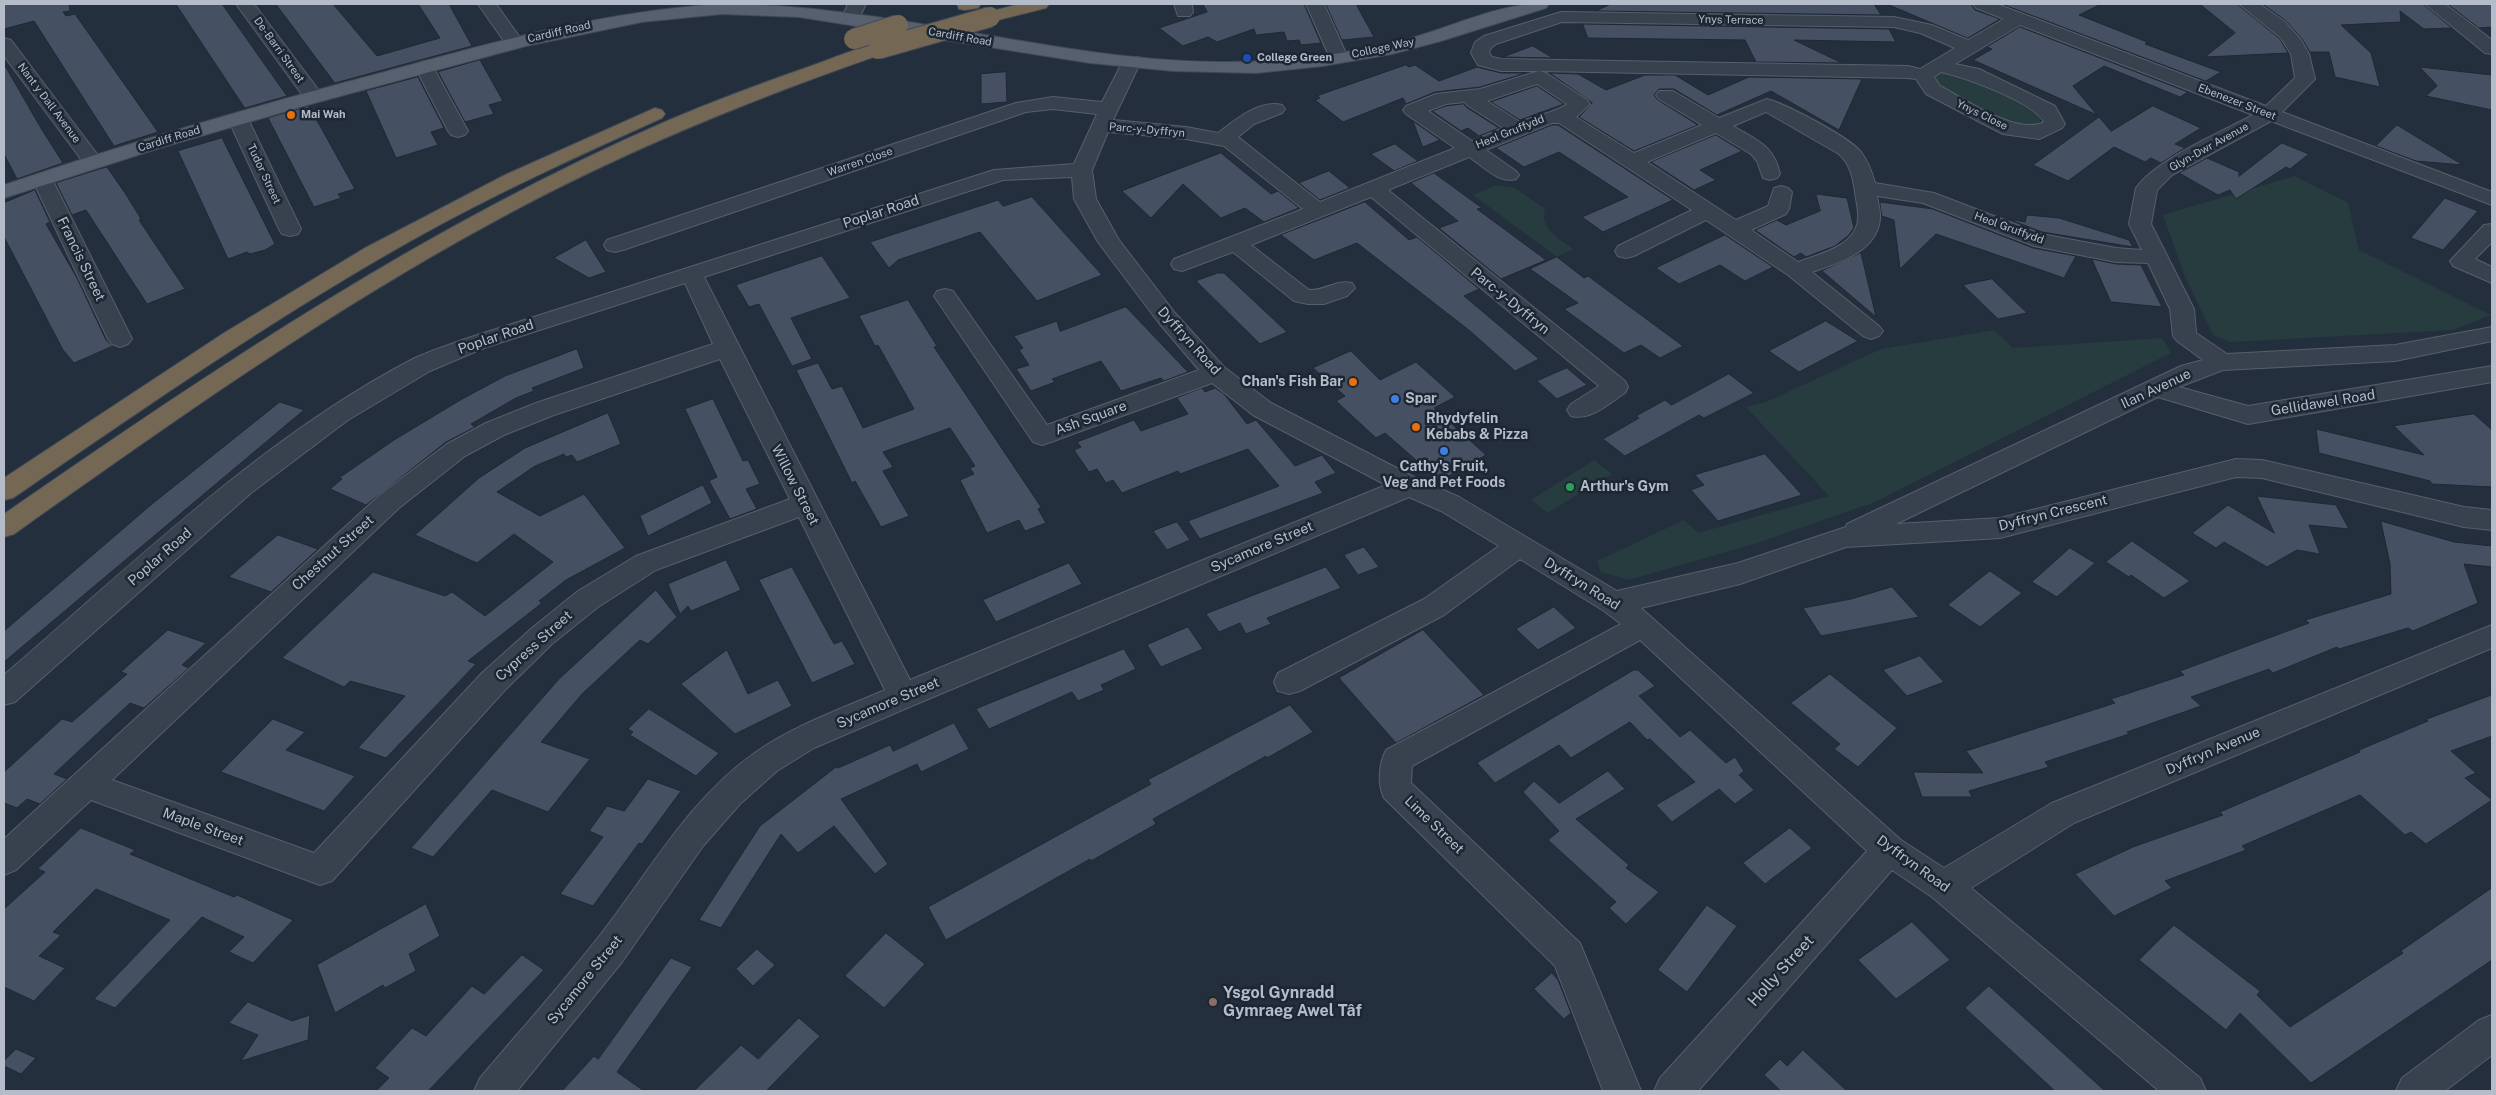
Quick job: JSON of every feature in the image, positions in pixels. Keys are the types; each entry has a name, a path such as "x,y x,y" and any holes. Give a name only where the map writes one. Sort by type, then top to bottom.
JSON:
{"highway":[{"path":"4,491 257,322 373,252 470,200 559,156 673,106 854,20 942,12 968,4"},
{"path":"4,527 291,332 418,254 578,169 689,119 794,78 878,49 990,16 1040,4"}],"main road":[{"name":"College Way","path":"1132,61 1256,67 1339,58 1434,37 1540,4"},
{"name":"Cardiff Road","path":"4,192 93,162 313,96 515,42 588,25 655,13 763,9 854,20 1009,45 1132,61"}],"street":[{"name":"De-Barri Street","path":"245,4 313,96"},
{"path":"487,4 515,42"},
{"path":"1315,4 1339,58"},
{"name":"Ebenezer Street","path":"1982,4 2492,199"},
{"name":"Glyn-Dwr Avenue","path":"2222,362 2185,336 2182,309 2140,224 2147,188 2165,171 2269,114 2305,79 2305,64 2297,46 2280,27 2248,4"},
{"path":"2434,4 2492,49"},
{"name":"Ynys Terrace","path":"1932,70 1908,72 1501,65 1485,62 1480,53 1482,46 1490,40 1561,17 1835,21 1909,24 1926,29 1970,48"},
{"path":"1932,70 2018,18"},
{"name":"Nant y Dall Avenue","path":"4,44 93,162"},
{"name":"Dyffryn Road","path":"1132,61 1082,170 1085,200 1109,242 1167,318 1215,372 1262,409 1409,486 1450,504 1614,603 1643,625 1889,850 1944,886 2187,1091"},
{"path":"424,67 458,131"},
{"name":"Ynys Close","path":"1932,70 1972,72 2048,110 2055,124 2039,133 2010,130 1933,90 1932,70"},
{"path":"1509,175 1472,148 1413,110 1443,98 1482,95 1539,77 1580,104 1563,117"},
{"path":"1482,95 1474,101 1518,129"},
{"path":"1666,96 1758,150 1767,160 1776,183 1778,209 1735,229"},
{"name":"Warren Close","path":"615,245 1023,107 1053,103 1105,117"},
{"path":"1632,160 1767,105 1842,146 1853,155 1865,188 1869,221 1866,232 1848,249 1796,270"},
{"path":"1223,139 1247,120 1275,109"},
{"name":"Parc-y-Dyffryn","path":"1105,117 1223,139 1235,145 1318,211"},
{"name":"Heol Gruffydd","path":"1373,188 1549,117 1563,117 1632,160 1796,270 1870,331"},
{"name":"Tudor Street","path":"238,119 290,229"},
{"name":"Poplar Road","path":"4,693 242,486 339,414 421,365 486,340 691,272 1001,174 1082,170"},
{"name":"Francis Street","path":"42,179 120,339"},
{"path":"1182,264 1373,188"},
{"name":"Parc-y-Dyffryn","path":"1373,188 1616,387 1580,410"},
{"name":"Heol Gruffydd","path":"1865,188 1927,197 2034,239 2116,254 2155,257"},
{"path":"1626,251 1708,211"},
{"path":"2491,235 2461,261 2492,276"},
{"path":"1235,243 1302,296 1314,299 1325,298 1344,288"},
{"name":"Willow Street","path":"691,272 727,348 903,696"},
{"name":"Ash Square","path":"945,296 1042,436 1215,372"},
{"name":"Ilan Avenue","path":"1844,537 2190,372 2222,362 2395,353 2492,334"},
{"name":"Chestnut Street","path":"4,860 390,500 456,450 495,428 545,409 727,348"},
{"name":"Gellidawel Road","path":"2156,389 2248,415 2492,374"},
{"name":"Dyffryn Crescent","path":"1614,603 1740,573 1844,537 2000,528 2236,468 2262,469 2464,517 2492,520"},
{"name":"Sycamore Street","path":"493,1091 610,950 691,836 729,794 766,762 803,739 903,696 1409,486"},
{"name":"Cypress Street","path":"320,870 493,682 542,636 588,598 646,563 805,504"},
{"path":"1289,682 1434,606 1519,546"},
{"name":"Lime Street","path":"1622,1091 1568,955 1395,788 1397,759 1643,625"},
{"name":"Dyffryn Avenue","path":"1944,886 2063,813 2492,636"},
{"name":"Maple Street","path":"86,784 320,870"},
{"name":"Holly Street","path":"1676,1091 1889,850"},
{"path":"2415,1091 2492,1033"}],"green space":[{"path":"1940,73 1954,73 2032,106 2041,116 2039,125 2013,126 1935,86 1935,78"},
{"path":"2295,176 2348,203 2359,250 2491,315 2453,330 2231,342 2213,335 2184,274 2163,215"},
{"path":"1497,185 1515,188 1545,209 1544,216 1548,228 1556,237 1573,249 1557,257 1473,195"},
{"path":"1994,330 2013,348 2162,338 2171,353 1875,502 1757,543 1629,580 1601,572 1597,561 1684,520 1698,533 1829,496 1746,407 1766,402 1881,349"},
{"name":"Arthur's Gym","path":"1594,460 1612,474 1547,513 1531,500"}],"building":[{"path":"4,4 69,4 70,11 63,12 66,16 75,14 158,132 114,146 34,21 4,29"},
{"path":"176,4 222,4 287,96 245,108"},
{"path":"276,4 333,4 377,56 440,38 418,4 449,4 472,46 335,83"},
{"path":"1203,4 1304,4 1321,43 1301,45 1299,40 1287,41 1284,32 1256,35 1254,29 1217,42 1208,37 1183,46 1159,28 1207,12"},
{"path":"1326,4 1356,4 1374,37 1342,40"},
{"path":"1611,4 1874,4 1881,15 1596,11"},
{"path":"1887,4 1971,4 1975,10 2000,19 1968,38"},
{"path":"2002,4 2101,4 2079,15 2147,42 2145,44 2221,72 2206,81"},
{"path":"2200,4 2237,4 2280,39 2288,53 2205,57 2235,33"},
{"path":"2263,4 2423,4 2452,28 2424,29 2400,11 2401,22 2341,25 2371,53 2380,87 2335,77 2329,52 2310,52 2302,39 2286,21"},
{"path":"2448,4 2492,4 2492,27 2479,28"},
{"path":"1583,24 1889,29 1896,42 1794,40 1842,63 1756,62 1745,40 1588,38"},
{"path":"2020,27 2188,92 2180,97 2104,66 2073,86 2097,115 1973,60 1992,49 1987,47"},
{"path":"1533,46 1553,58 1503,57"},
{"path":"480,60 503,101 489,105 494,114 465,122 438,72"},
{"path":"4,64 63,163 17,179 4,154"},
{"path":"1406,65 1409,67 1415,65 1439,81 1477,67 1501,73 1526,73 1480,87 1435,92 1406,104 1403,98 1343,122 1315,100 1320,98 1317,96"},
{"path":"2420,67 2492,75 2492,110 2426,96 2437,86"},
{"path":"1006,72 1007,102 981,104 981,74"},
{"path":"1550,73 1578,74 1606,90 1645,75 1675,75 1708,95 1749,77 1862,79 1839,130 1771,91 1717,115 1674,89 1659,89 1654,95 1658,100 1698,125 1634,151 1579,117 1592,103"},
{"path":"418,77 444,128 431,132 438,145 396,158 366,91"},
{"path":"1537,86 1564,104 1520,120 1491,102"},
{"path":"1464,104 1499,128 1479,136 1468,128 1461,131 1432,111 1446,106"},
{"path":"309,106 355,189 338,194 341,198 314,207 268,118"},
{"path":"2153,106 2201,128 2175,144 2185,148 2161,163 2151,158 2145,162 2114,147 2068,181 2033,165 2099,117 2111,131"},
{"path":"1413,121 1440,140 1423,147"},
{"path":"1552,125 1558,125 1673,200 1603,232 1582,217 1628,197 1559,152 1524,167 1496,148"},
{"path":"2397,125 2463,165 2416,161 2376,146"},
{"path":"1716,135 1742,151 1700,170 1716,180 1694,190 1651,162"},
{"path":"222,138 275,244 265,250 250,254 247,252 228,259 178,151"},
{"path":"2282,143 2309,154 2290,169 2286,167 2236,199 2230,190 2218,195 2179,173 2207,158 2239,172 2239,176"},
{"path":"1395,144 1418,161 1394,171 1371,154"},
{"path":"1221,153 1271,194 1278,191 1299,208 1264,222 1245,208 1221,218 1183,184 1151,218 1122,191"},
{"path":"107,167 141,219 139,220 185,289 147,304 86,210 72,215 56,183"},
{"path":"1329,171 1350,188 1320,200 1299,183"},
{"path":"1434,173 1482,208 1477,209 1546,260 1501,279 1439,228 1458,221 1411,183"},
{"path":"35,190 50,222 46,224 77,278 106,340 113,346 74,363 63,350 4,237 4,203"},
{"path":"1816,194 1847,198 1854,228 1849,235 1835,246 1806,257 1801,253 1794,257 1755,230 1777,220 1786,225 1820,211"},
{"path":"1032,197 1102,275 1037,301 980,232 898,260 889,268 870,242 998,200 1003,206"},
{"path":"2445,198 2478,211 2443,250 2411,238"},
{"path":"1365,202 1409,240 1417,237 1479,289 1464,296 1539,359 1515,371 1470,331 1357,243 1314,260 1281,235"},
{"path":"1880,202 1933,209 2033,248 2076,256 2064,278 1936,234 1900,269 1894,220 1882,216"},
{"path":"2027,215 2059,218 2129,240 2133,247 2042,232 2008,219 2025,222"},
{"path":"1725,235 1773,267 1745,281 1720,265 1679,284 1656,268"},
{"path":"586,240 606,272 589,278 554,258"},
{"path":"1861,253 1876,317 1822,271"},
{"path":"822,256 850,298 791,318 812,359 792,366 759,304 749,307 736,285"},
{"path":"1557,257 1584,278 1588,276 1683,346 1660,358 1641,345 1624,353 1564,309 1578,303 1530,269"},
{"path":"2092,259 2116,264 2141,265 2162,307 2111,302"},
{"path":"1218,273 1224,273 1287,332 1260,344 1196,281"},
{"path":"1992,279 2027,313 1998,319 1963,285"},
{"path":"908,300 937,346 934,347 1041,507 1038,509 1046,523 1025,531 1019,520 987,533 960,480 974,474 970,468 975,466 950,428 883,452 893,467 883,471 909,516 881,527 855,481 852,483 796,370 818,363 832,389 842,386 863,428 914,409 878,345 875,346 859,316"},
{"path":"1126,307 1188,372 1164,381 1161,378 1121,391 1101,361 1052,379 1055,382 1031,391 1016,369 1029,365 1019,350 1023,348 1014,336 1057,321 1060,331"},
{"path":"1826,321 1858,341 1799,372 1769,351"},
{"path":"577,349 584,368 532,388 534,391 516,398 471,424 475,427 446,442 366,505 330,489 342,479 339,478 394,440 462,399 505,376"},
{"path":"1351,351 1380,380 1416,362 1455,397 1434,408 1486,455 1440,481 1385,433 1376,438 1336,401 1345,396 1313,368"},
{"path":"1567,368 1587,385 1557,399 1537,381"},
{"path":"1729,374 1754,393 1704,418 1699,415 1625,456 1603,439 1639,418 1636,416 1665,400 1671,405"},
{"path":"1202,388 1205,392 1215,388 1224,394 1247,424 1256,420 1295,466 1322,455 1336,473 1315,482 1323,493 1200,539 1188,521 1279,486 1248,449 1180,474 1178,471 1122,493 1113,480 1106,483 1097,469 1089,472 1074,450 1081,447 1077,442 1134,420 1141,431 1188,414 1177,398"},
{"path":"713,399 743,461 748,460 760,484 746,489 757,509 730,519 709,481 717,477 685,409"},
{"path":"280,402 304,410 4,662 4,631 152,504"},
{"path":"608,413 621,444 577,462 572,455 566,457 564,454 535,466 497,492 540,516 584,494 625,548 566,580 539,601 542,603 468,661 476,664 386,758 358,748 405,696 350,681 344,687 282,658 373,572 445,596 452,592 485,616 553,562 514,534 477,563 415,535 479,478 525,448"},
{"path":"2474,414 2492,430 2492,487 2432,484 2430,481 2319,453 2316,429 2424,455 2394,426"},
{"path":"1765,454 1802,495 1718,521 1691,490 1704,485 1695,475"},
{"path":"703,485 712,503 648,536 640,516"},
{"path":"2257,496 2336,505 2349,529 2309,525 2320,554 2297,550 2267,567 2224,542 2216,548 2192,533 2228,505 2274,533"},
{"path":"2381,521 2454,542 2492,546 2492,567 2464,564 2478,603 2413,631 2408,628 2339,649 2337,647 2273,673 2269,669 2191,697 2201,706 2127,732 2129,734 2045,762 2049,767 1969,791 1972,797 1922,797 1913,772 1983,773 1966,751 2115,703 2111,699 2184,675 2180,671 2309,623 2305,620 2391,594 2390,564"},
{"path":"1177,522 1190,540 1167,550 1153,531"},
{"path":"278,535 318,549 271,592 229,577"},
{"path":"2132,541 2190,581 2164,598 2131,575 2129,577 2106,562"},
{"path":"1364,547 1379,567 1358,575 1344,555"},
{"path":"2070,548 2095,563 2057,597 2032,582"},
{"path":"726,560 741,590 691,611 688,606 680,614 668,584"},
{"path":"1069,563 1082,584 996,622 983,600"},
{"path":"792,567 834,644 842,641 855,664 812,683 759,580"},
{"path":"1326,567 1341,588 1267,618 1271,624 1246,634 1240,623 1219,632 1206,614"},
{"path":"1990,571 2022,593 1980,627 1948,605"},
{"path":"1892,587 1919,617 1821,636 1803,608 1851,599"},
{"path":"656,590 677,617 648,644 640,640 582,694 541,742 590,759 548,812 492,790 433,857 411,848 559,679"},
{"path":"1554,607 1576,628 1538,650 1516,629"},
{"path":"1188,627 1203,649 1161,667 1147,645"},
{"path":"168,630 206,643 182,665 189,668 144,708 130,703 54,774 67,779 40,804 27,799 17,808 4,803 4,772 62,719 72,722 127,674 121,672"},
{"path":"1423,630 1484,695 1396,743 1339,678"},
{"path":"1124,649 1136,669 1101,685 1104,690 1078,701 1072,692 989,729 976,709"},
{"path":"727,650 748,694 778,680 792,706 735,734 681,684"},
{"path":"1920,656 1944,682 1907,696 1883,670"},
{"path":"1634,670 1638,670 1655,686 1639,696 1680,737 1690,730 1726,763 1735,757 1744,771 1739,775 1754,790 1735,804 1719,789 1672,822 1656,805 1695,782 1650,739 1647,740 1630,722 1571,758 1559,745 1495,783 1477,763"},
{"path":"1830,674 1897,728 1858,767 1834,749 1840,744 1791,703"},
{"path":"2492,695 2492,736 2451,751 2476,773 2465,778 2492,800 2426,844 2411,832 2405,835 2360,795 2242,846 2246,850 2165,881 2172,888 2114,916 2075,874 2133,847 2223,815 2220,812 2428,721 2425,720"},
{"path":"1290,705 1313,732 1153,819 1156,824 946,940 928,907 1151,784 1148,780"},
{"path":"649,709 719,753 696,776 630,735 633,732 628,729"},
{"path":"273,719 305,732 286,750 355,776 324,811 221,772"},
{"path":"954,723 969,749 921,772 917,764 841,799 888,864 875,874 834,826 798,853 781,834 721,928 699,920 760,826 836,767 838,768 890,745 893,751"},
{"path":"1608,771 1625,789 1576,819 1629,865 1626,868 1659,892 1626,924 1609,908 1616,902 1548,840 1559,831 1523,792 1534,781 1559,803"},
{"path":"648,779 681,791 642,844 639,843 593,906 560,894 603,837 589,831 607,806 624,811"},
{"path":"81,828 135,850 130,854 234,897 237,895 293,920 253,963 229,952 244,937 202,917 115,1008 94,999 170,920 96,889 53,932 61,935 39,956 65,968 34,1001 4,987 4,909 45,872 38,869"},
{"path":"1790,828 1812,848 1765,884 1743,863"},
{"path":"2492,888 2492,960 2311,1083 2240,1013 2226,1030 2139,960 2174,925 2260,991 2257,995 2290,1027 2403,953 2401,951"},
{"path":"426,904 440,936 409,954 416,971 385,988 383,985 335,1013 317,965"},
{"path":"1707,905 1737,926 1687,992 1658,970"},
{"path":"1912,922 1950,960 1896,999 1858,960"},
{"path":"886,933 925,964 884,1008 845,976"},
{"path":"757,949 775,965 753,986 736,969"},
{"path":"522,955 544,970 428,1091 376,1091 389,1078 375,1068 412,1028 426,1036 472,986 484,994"},
{"path":"671,958 692,967 617,1072 644,1091 562,1091 594,1056 598,1059"},
{"path":"1552,973 1558,980 1571,1013 1564,1019 1534,989"},
{"path":"1989,986 2105,1091 2055,1091 1965,1008"},
{"path":"248,1002 292,1021 310,1015 308,1040 241,1061 258,1035 229,1023"},
{"path":"799,1018 820,1036 766,1091 694,1091 741,1045 758,1059"},
{"path":"16,1049 36,1058 21,1074 4,1066 4,1061"},
{"path":"1803,1050 1847,1091 1781,1091 1764,1075 1780,1059 1787,1066"}],"place":[{"name":"College Green","path":"1247,58"},
{"name":"Mai Wah","path":"291,115"},
{"name":"Chan's Fish Bar","path":"1353,382"},
{"name":"Spar","path":"1395,399"},
{"name":"Rhydyfelin Kebabs & Pizza","path":"1416,427"},
{"name":"Cathy's Fruit, Veg and Pet Foods","path":"1444,451"},
{"name":"Arthur's Gym","path":"1570,487"},
{"name":"Ysgol Gynradd Gymraeg Awel Tâf","path":"1213,1002"}]}
